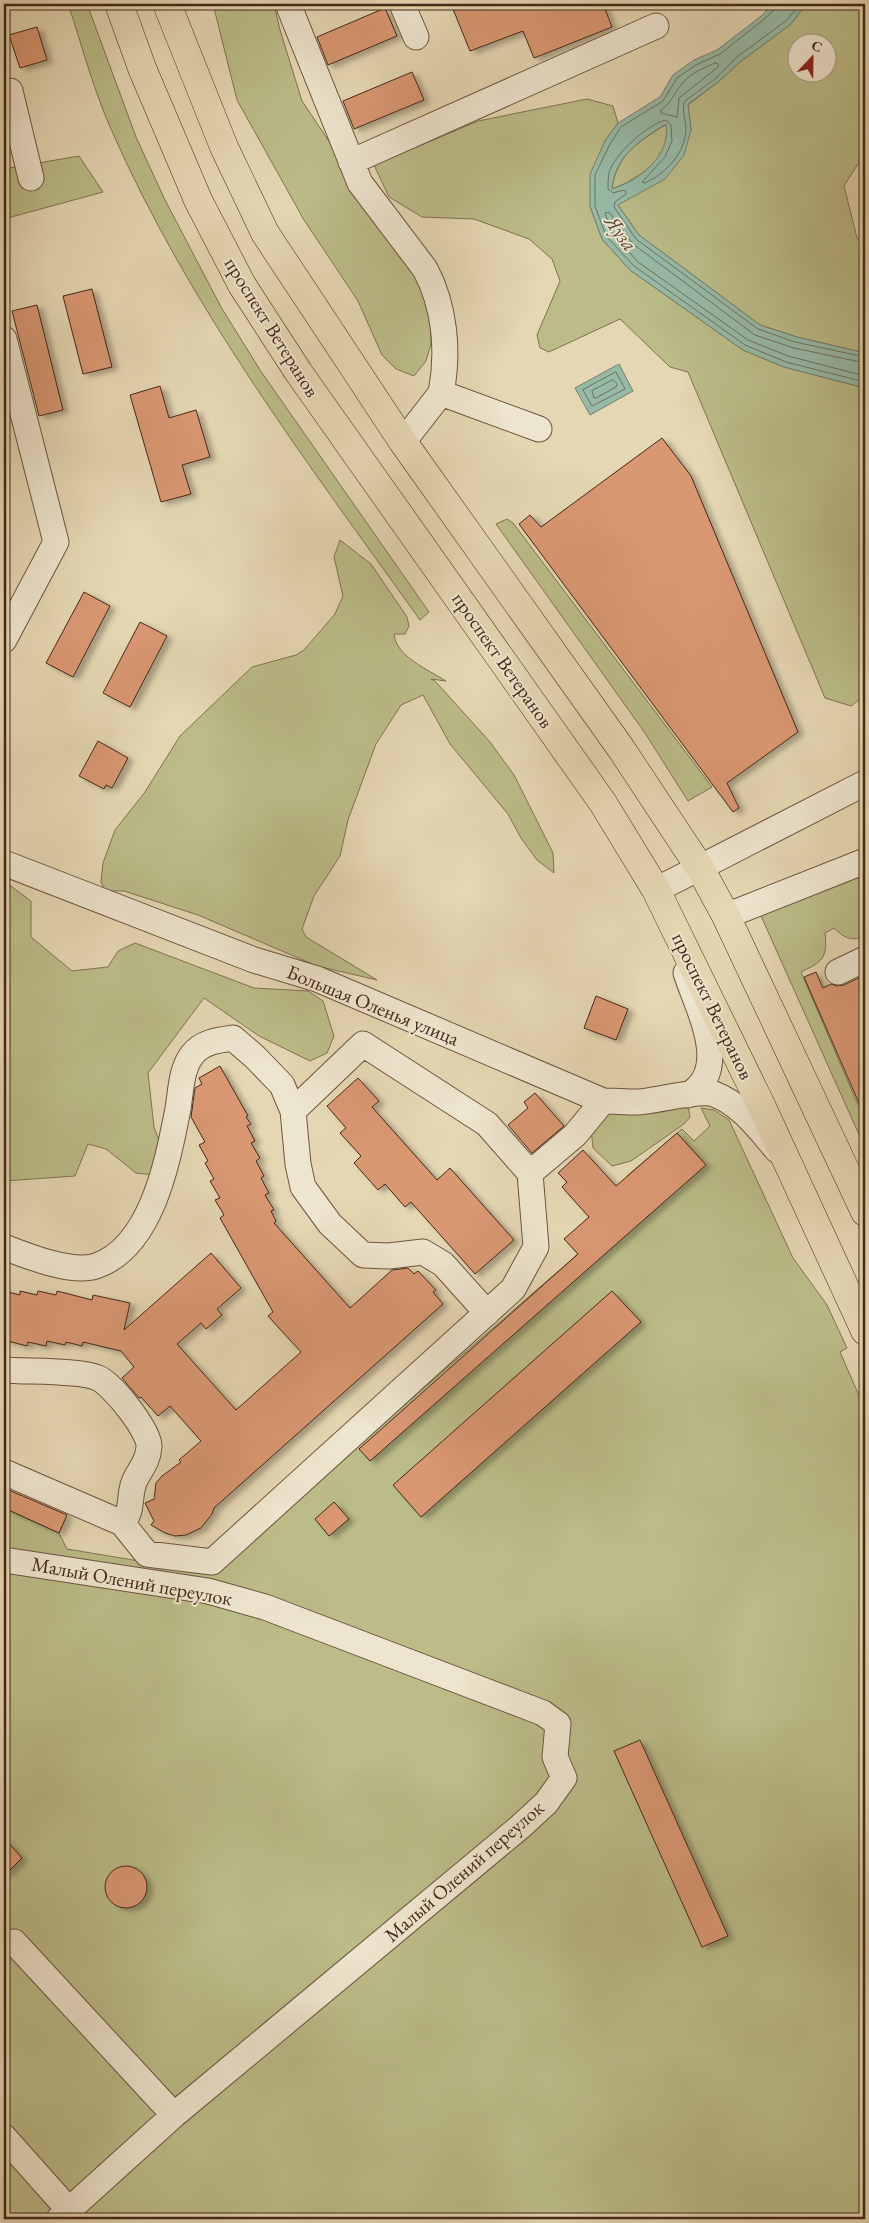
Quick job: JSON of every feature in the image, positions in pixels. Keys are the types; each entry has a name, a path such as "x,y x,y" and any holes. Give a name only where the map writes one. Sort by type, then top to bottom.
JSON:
{"main road":[{"name":"проспект Ветеранов","path":"119,4 142,68 198,200 242,285 299,374 603,803 660,897 758,1098 865,1331"},
{"path":"167,4 224,147 265,233 402,442 622,750 700,868 726,916 865,1212"}],"street":[{"path":"288,4 360,183 424,269 431,282 442,322 446,367 441,393 402,442"},
{"path":"402,4 416,37"},
{"path":"351,162 656,26"},
{"path":"4,92 10,91 31,178"},
{"path":"4,339 56,542 4,640"},
{"path":"441,393 539,429"},
{"path":"688,1095 699,1089 705,1082 709,1068 711,1048 660,897 700,868 865,783"},
{"path":"726,916 865,861"},
{"name":"Большая Оленья улица","path":"4,863 254,960 317,979 603,1101 638,1102 700,1092 713,1094 733,1104 748,1116 786,1160"},
{"path":"838,972 865,959"},
{"path":"4,1247 36,1260 70,1266 95,1266 124,1250 154,1203 168,1156 183,1076 192,1055 211,1041 233,1038 255,1056 282,1085 293,1111 298,1164 303,1187 330,1224 363,1255 390,1256 423,1252 443,1264 487,1313"},
{"path":"4,1472 122,1523 147,1554 212,1562 513,1289 536,1247 530,1173 487,1124 363,1044 293,1111"},
{"path":"530,1173 575,1136 603,1101"},
{"path":"4,1370 84,1375 100,1378 139,1420 149,1444 145,1464 135,1479 129,1516 122,1523"},
{"name":"Малый Олений переулок","path":"5,1566 208,1591 266,1607 543,1713 558,1724 555,1757 564,1778 546,1803 520,1827 174,2115 64,2214"},
{"path":"14,1942 174,2115"},
{"path":"4,2137 64,2214"}],"shaded area":[{"path":"68,4 87,4 136,137 164,198 221,307 260,370 429,612 420,620 252,382 176,259 142,195 111,129 93,83"},
{"path":"213,4 274,4 302,101 353,177 411,256 430,307 431,344 426,361 414,376 396,369 382,355 358,301 304,220 237,100"},
{"path":"806,4 865,4 865,153 844,186 857,238 865,242 865,353 797,337 760,325 639,235 618,205 640,191 691,130 688,105 740,62 791,24"},
{"path":"587,99 613,106 618,123 605,141 590,206 602,239 630,270 743,350 784,367 865,388 865,695 851,706 825,698 688,372 670,367 620,319 549,352 540,348 537,335 560,281 552,259 529,239 474,219 422,217 389,197 374,165 478,121"},
{"path":"667,124 667,140 659,157 646,170 612,189 618,167 630,150"},
{"path":"79,156 103,192 4,219 4,169"},
{"path":"507,519 513,523 712,787 688,801 645,733 496,524"},
{"path":"340,540 371,564 407,617 409,626 405,634 394,634 401,650 414,662 446,681 431,679 435,681 490,742 514,775 553,853 554,873 537,860 521,838 508,814 450,744 423,695 401,705 376,744 348,820 340,856 314,896 302,929 306,937 377,980 317,966 198,915 124,891 105,891 101,882 103,863 115,830 145,792 180,736 252,667 296,655 304,650 335,614 343,596 334,557"},
{"path":"865,871 865,936 856,939 848,938 834,928 825,933 826,941 822,958 819,962 801,972 865,1121 865,1148 761,916"},
{"path":"4,881 31,901 31,937 72,971 108,967 118,951 135,943 254,988 308,991 323,1001 334,1036 327,1053 310,1061 259,1036 204,998 148,1073 154,1127 167,1161 154,1175 136,1173 106,1149 88,1144 75,1176 4,1181"},
{"path":"688,1105 690,1117 684,1124 631,1161 612,1166 593,1148 591,1129 610,1110 649,1114"},
{"path":"701,1108 714,1110 729,1120 793,1258 827,1305 847,1348 840,1352 865,1409 865,2219 4,2219 4,1508 59,1533 67,1549 211,1573 578,1254 565,1239 631,1180 627,1176 682,1129 694,1141 710,1126"}],"water":[{"name":"Яуза","path":"773,4 806,4 791,24 688,104 691,130 684,155 665,179 618,205 639,235 760,325 797,337 865,353 865,388 784,367 743,350 630,270 602,239 590,206 590,174 605,141 618,123 660,97 673,75 694,60 717,50 760,17","holes":["666,124 664,146 658,156 643,173 633,180 612,189 618,167 630,150"]},
{"path":"619,364 633,391 590,415 575,388"}],"building":[{"path":"451,4 603,4 612,27 534,58 523,31 470,51"},
{"path":"385,8 397,36 328,65 317,37"},
{"path":"37,27 47,60 20,68 9,35"},
{"path":"412,72 424,100 354,129 343,101"},
{"path":"92,289 112,367 83,374 63,296"},
{"path":"37,305 63,410 39,416 12,311"},
{"path":"160,386 169,418 196,410 210,457 182,465 191,494 161,502 130,395"},
{"path":"662,438 691,476 798,732 727,783 739,808 733,812 519,524 530,515 541,527"},
{"path":"84,592 110,606 73,677 46,663"},
{"path":"140,622 167,636 130,707 103,693"},
{"path":"98,741 128,758 112,788 106,785 104,789 79,776"},
{"path":"816,972 823,988 831,984 837,986 844,985 865,975 865,1117 804,977"},
{"path":"596,996 628,1009 616,1040 584,1028"},
{"path":"220,1066 251,1124 247,1126 255,1141 251,1143 260,1158 256,1161 264,1176 261,1178 269,1193 265,1195 274,1210 271,1211 276,1221 274,1223 350,1308 392,1270 408,1268 414,1274 418,1271 436,1290 433,1292 443,1304 214,1508 212,1514 201,1528 186,1535 175,1536 151,1525 154,1521 145,1503 154,1499 156,1483 162,1476 181,1462 179,1460 201,1441 170,1406 158,1416 141,1397 139,1398 122,1378 134,1367 121,1351 83,1342 82,1346 66,1342 65,1345 47,1341 46,1346 28,1342 27,1346 4,1340 4,1291 20,1295 20,1291 37,1295 38,1291 56,1295 57,1291 92,1300 93,1295 130,1303 124,1330 211,1253 241,1288 217,1309 222,1315 206,1329 201,1323 177,1344 236,1410 301,1352 268,1316 273,1312 220,1218 224,1215 215,1200 220,1198 210,1181 214,1179 205,1163 208,1161 199,1145 205,1142 191,1117 195,1088 202,1084 199,1078"},
{"path":"358,1078 379,1101 372,1107 437,1180 450,1168 514,1240 475,1274 411,1202 405,1207 385,1184 378,1190 354,1163 361,1156 340,1133 346,1128 327,1106"},
{"path":"535,1093 564,1126 532,1153 508,1125 528,1108 524,1102"},
{"path":"677,1133 706,1165 370,1461 359,1449 578,1254 564,1239 589,1217 562,1187 567,1182 558,1173 583,1150 616,1186"},
{"path":"612,1291 641,1322 421,1517 393,1485"},
{"path":"4,1488 67,1515 59,1533 4,1508"},
{"path":"334,1502 349,1519 329,1536 315,1519"},
{"path":"640,1740 728,1936 702,1947 614,1751"},
{"path":"4,1838 22,1858 4,1876"},
{"path":"126,1866 141,1872 147,1887 141,1902 126,1908 111,1902 105,1887 111,1872"}]}
